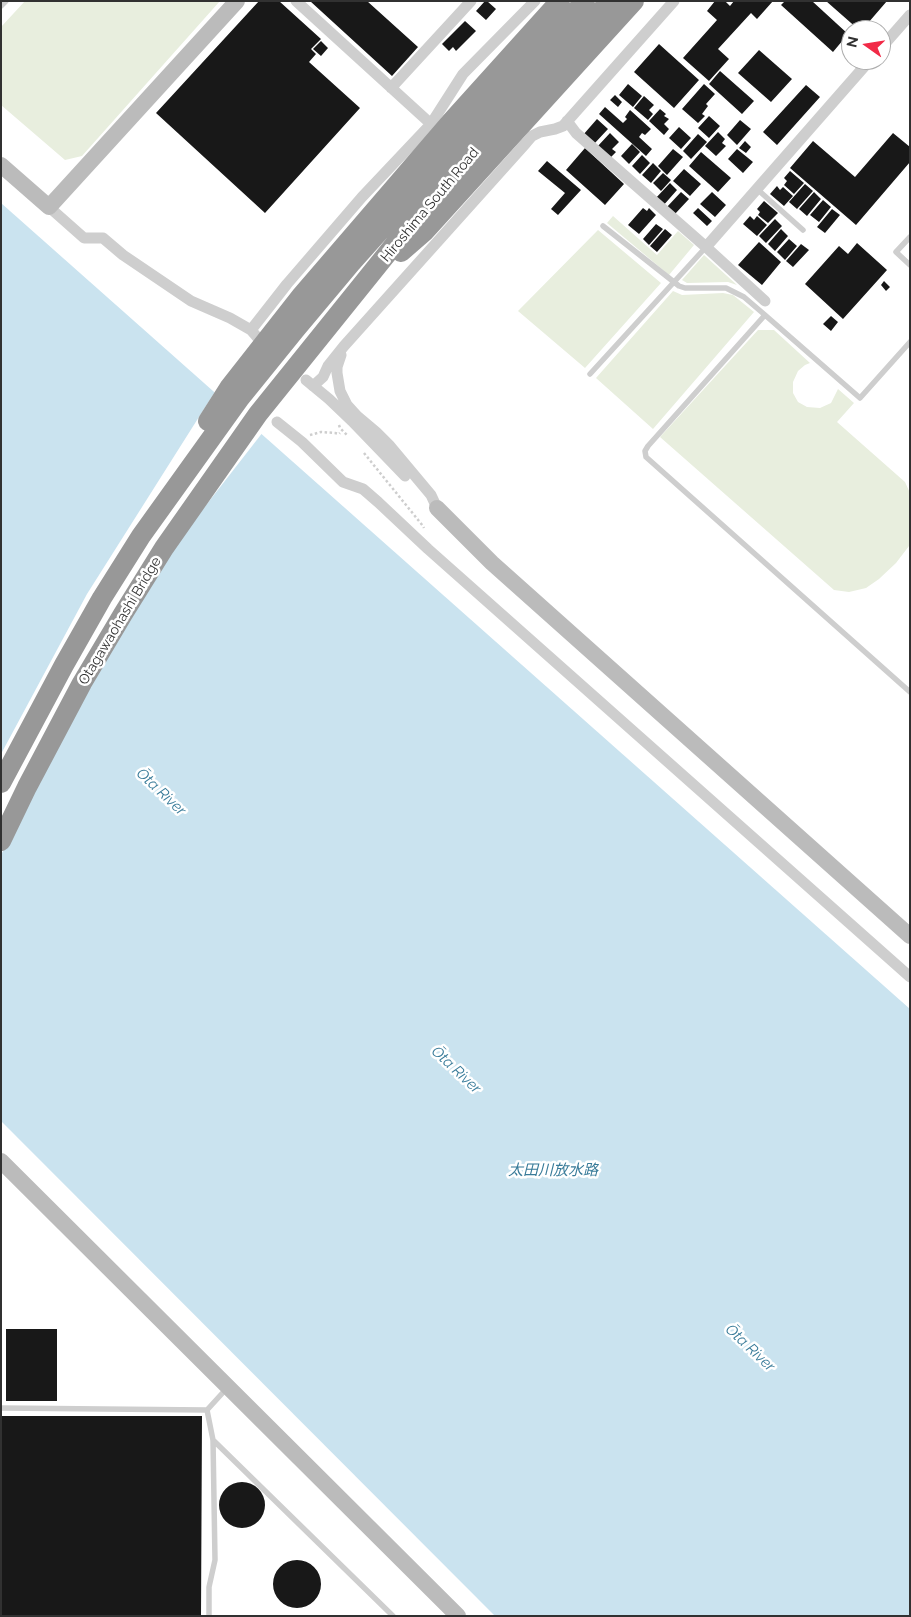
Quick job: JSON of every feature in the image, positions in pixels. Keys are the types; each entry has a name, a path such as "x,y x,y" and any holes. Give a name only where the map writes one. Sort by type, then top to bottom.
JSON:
{"highway":[{"path":"235,393 302,295 450,123 560,1"},
{"name":"Hiroshima South Road","path":"141,536 182,459 235,393 295,330 351,263 585,1"},
{"name":"Hiroshima South Road","path":"258,414 415,220 610,1"},
{"path":"367,280 424,232 634,1"},
{"name":"Otagawaohashi Bridge","path":"1,841 82,683 123,614 164,548 258,414"},
{"name":"Otagawaohashi Bridge","path":"1,783 64,665 102,598 141,536"}],"street":[{"path":"49,208 237,1"},
{"path":"296,1 431,124"},
{"path":"391,88 471,1"},
{"path":"674,1 563,126 532,136 344,346 328,366 323,377 310,383 365,434 424,498 437,508 492,563 910,936"},
{"path":"1,165 84,238 103,238 123,255 191,301 230,318 254,334 324,240 431,124 464,74 531,5"},
{"path":"529,36 532,24 531,5"},
{"path":"891,37 910,15"},
{"path":"706,247 861,70"},
{"path":"567,121 576,133 765,301"},
{"path":"344,346 338,360 337,373 340,391 347,405 356,416 390,446 431,495 437,508"},
{"path":"277,422 302,442 343,482 363,490 373,498 428,550 910,977"},
{"path":"1,1160 458,1616"}],"lane":[{"path":"1,6 6,1"},
{"path":"757,189 803,230"},
{"path":"603,226 673,283 685,288 726,288 744,298 860,398 910,342"},
{"path":"910,236 896,252 910,265"},
{"path":"590,374 706,247"},
{"path":"765,315 648,446 645,451 646,457 910,692"},
{"path":"1,1408 207,1410 228,1387"},
{"path":"207,1410 213,1440 215,1560 209,1587 209,1616"},
{"path":"213,1440 393,1616"}],"path":[{"path":"308,436 320,432 339,434 341,432 348,437"},
{"path":"361,449 423,526 428,550"}],"green space":[{"path":"25,1 220,1 82,156 65,160 1,105 1,27"},
{"path":"613,216 657,255 678,231 694,245 669,275 607,223"},
{"path":"598,230 661,283 585,368 518,311"},
{"path":"704,255 737,285 728,282 687,283 682,280"},
{"path":"673,291 682,295 723,293 733,295 754,312 653,429 596,378"},
{"path":"758,330 774,330 810,363 798,371 793,382 793,393 798,402 807,407 820,408 831,403 838,389 854,403 837,422 905,482 910,493 909,546 896,563 866,588 849,592 834,590 660,437"}],"water":[{"name":"太田川放水路","path":"1,203 910,1009 910,1616 495,1616 1,1121"}],"pier":[{"path":"216,390 263,432 168,554 100,661 1,855 1,754 87,594"}],"building":[{"path":"259,1 279,1 321,39 311,49 316,54 309,62 360,108 265,213 156,113"},
{"path":"310,1 367,1 418,47 392,76"},
{"path":"485,1 496,9 486,20 476,11"},
{"path":"715,1 725,1 730,6 734,1 773,1 757,19 751,13 718,49 729,59 709,81 683,58 717,20 707,11"},
{"path":"785,1 812,1 841,28 841,42 833,52 781,5"},
{"path":"826,1 887,1 871,20 848,20"},
{"path":"465,21 476,31 456,51 453,47 449,51 442,44"},
{"path":"321,41 328,48 321,56 313,49"},
{"path":"659,44 699,80 674,108 634,72"},
{"path":"759,50 792,79 771,102 738,73"},
{"path":"720,71 754,101 742,114 709,84"},
{"path":"628,84 642,96 633,107 619,95"},
{"path":"704,84 715,94 706,104 708,106 702,114 705,116 698,123 682,109"},
{"path":"806,85 820,97 777,145 763,132"},
{"path":"615,95 622,102 618,107 610,100"},
{"path":"644,96 654,105 649,110 653,114 648,120 634,108"},
{"path":"605,107 623,123 627,119 625,117 630,110 651,129 645,135 642,133 639,137 652,149 646,156 599,114"},
{"path":"660,109 666,114 664,116 669,119 664,124 669,129 664,135 649,121"},
{"path":"709,116 720,126 709,138 698,128"},
{"path":"597,119 608,129 594,144 583,135"},
{"path":"740,120 751,129 737,145 727,135"},
{"path":"679,127 691,138 681,149 669,138"},
{"path":"718,132 725,139 722,143 726,146 716,156 705,146"},
{"path":"610,133 619,142 612,149 616,152 610,158 597,147"},
{"path":"893,133 910,147 910,162 856,225 790,168 813,141 855,177"},
{"path":"698,134 707,142 691,159 683,151"},
{"path":"745,141 751,147 746,153 739,148"},
{"path":"632,144 640,152 629,164 621,156"},
{"path":"585,148 624,184 605,205 566,170"},
{"path":"673,149 683,157 667,175 658,166"},
{"path":"737,149 753,162 743,173 728,159"},
{"path":"701,152 731,178 718,192 689,166"},
{"path":"642,155 650,163 640,174 632,166"},
{"path":"547,161 581,190 558,215 551,209 565,193 538,171"},
{"path":"653,163 661,171 651,183 642,175"},
{"path":"684,169 701,184 690,196 673,181"},
{"path":"790,171 804,183 794,194 784,185 787,181 784,178"},
{"path":"663,173 671,180 661,191 653,183"},
{"path":"670,183 677,190 662,207 654,200"},
{"path":"805,184 813,191 797,209 789,202"},
{"path":"777,186 780,190 783,187 793,196 784,206 770,194"},
{"path":"681,192 689,199 674,215 666,208"},
{"path":"712,192 726,205 715,217 700,204"},
{"path":"814,192 821,199 807,216 799,209"},
{"path":"823,200 831,207 819,222 810,215"},
{"path":"764,201 778,213 768,223 758,215 760,212 757,209"},
{"path":"643,208 647,211 649,208 656,215 639,234 628,225"},
{"path":"698,208 712,221 707,226 693,213"},
{"path":"832,209 840,215 825,233 817,227"},
{"path":"750,216 754,220 757,216 767,225 757,236 743,224"},
{"path":"775,219 782,226 766,243 759,236"},
{"path":"656,224 663,229 649,245 643,239"},
{"path":"665,229 672,235 657,252 650,246"},
{"path":"781,229 788,236 775,251 768,244"},
{"path":"789,239 797,246 785,260 777,252"},
{"path":"759,242 781,262 762,285 738,265"},
{"path":"857,243 887,270 843,319 805,284 839,246 848,254"},
{"path":"801,244 809,250 793,267 786,261"},
{"path":"884,281 890,287 886,291 881,285"},
{"path":"831,316 838,322 831,331 823,324"},
{"path":"6,1329 57,1329 57,1401 6,1401"},
{"path":"1,1416 202,1416 201,1616 1,1616"},
{"path":"242,1482 255,1486 261,1492 265,1505 261,1518 255,1524 242,1528 229,1524 223,1518 219,1505 223,1492 229,1486"},
{"path":"297,1560 306,1562 314,1567 319,1575 321,1584 319,1593 314,1601 306,1606 297,1608 288,1606 280,1601 275,1593 273,1584 275,1575 280,1567 288,1562"}],"water label":[{"name":"Ōta River","path":"161,792"},
{"name":"Ōta River","path":"456,1070"},
{"name":"Ōta River","path":"750,1348"}]}
